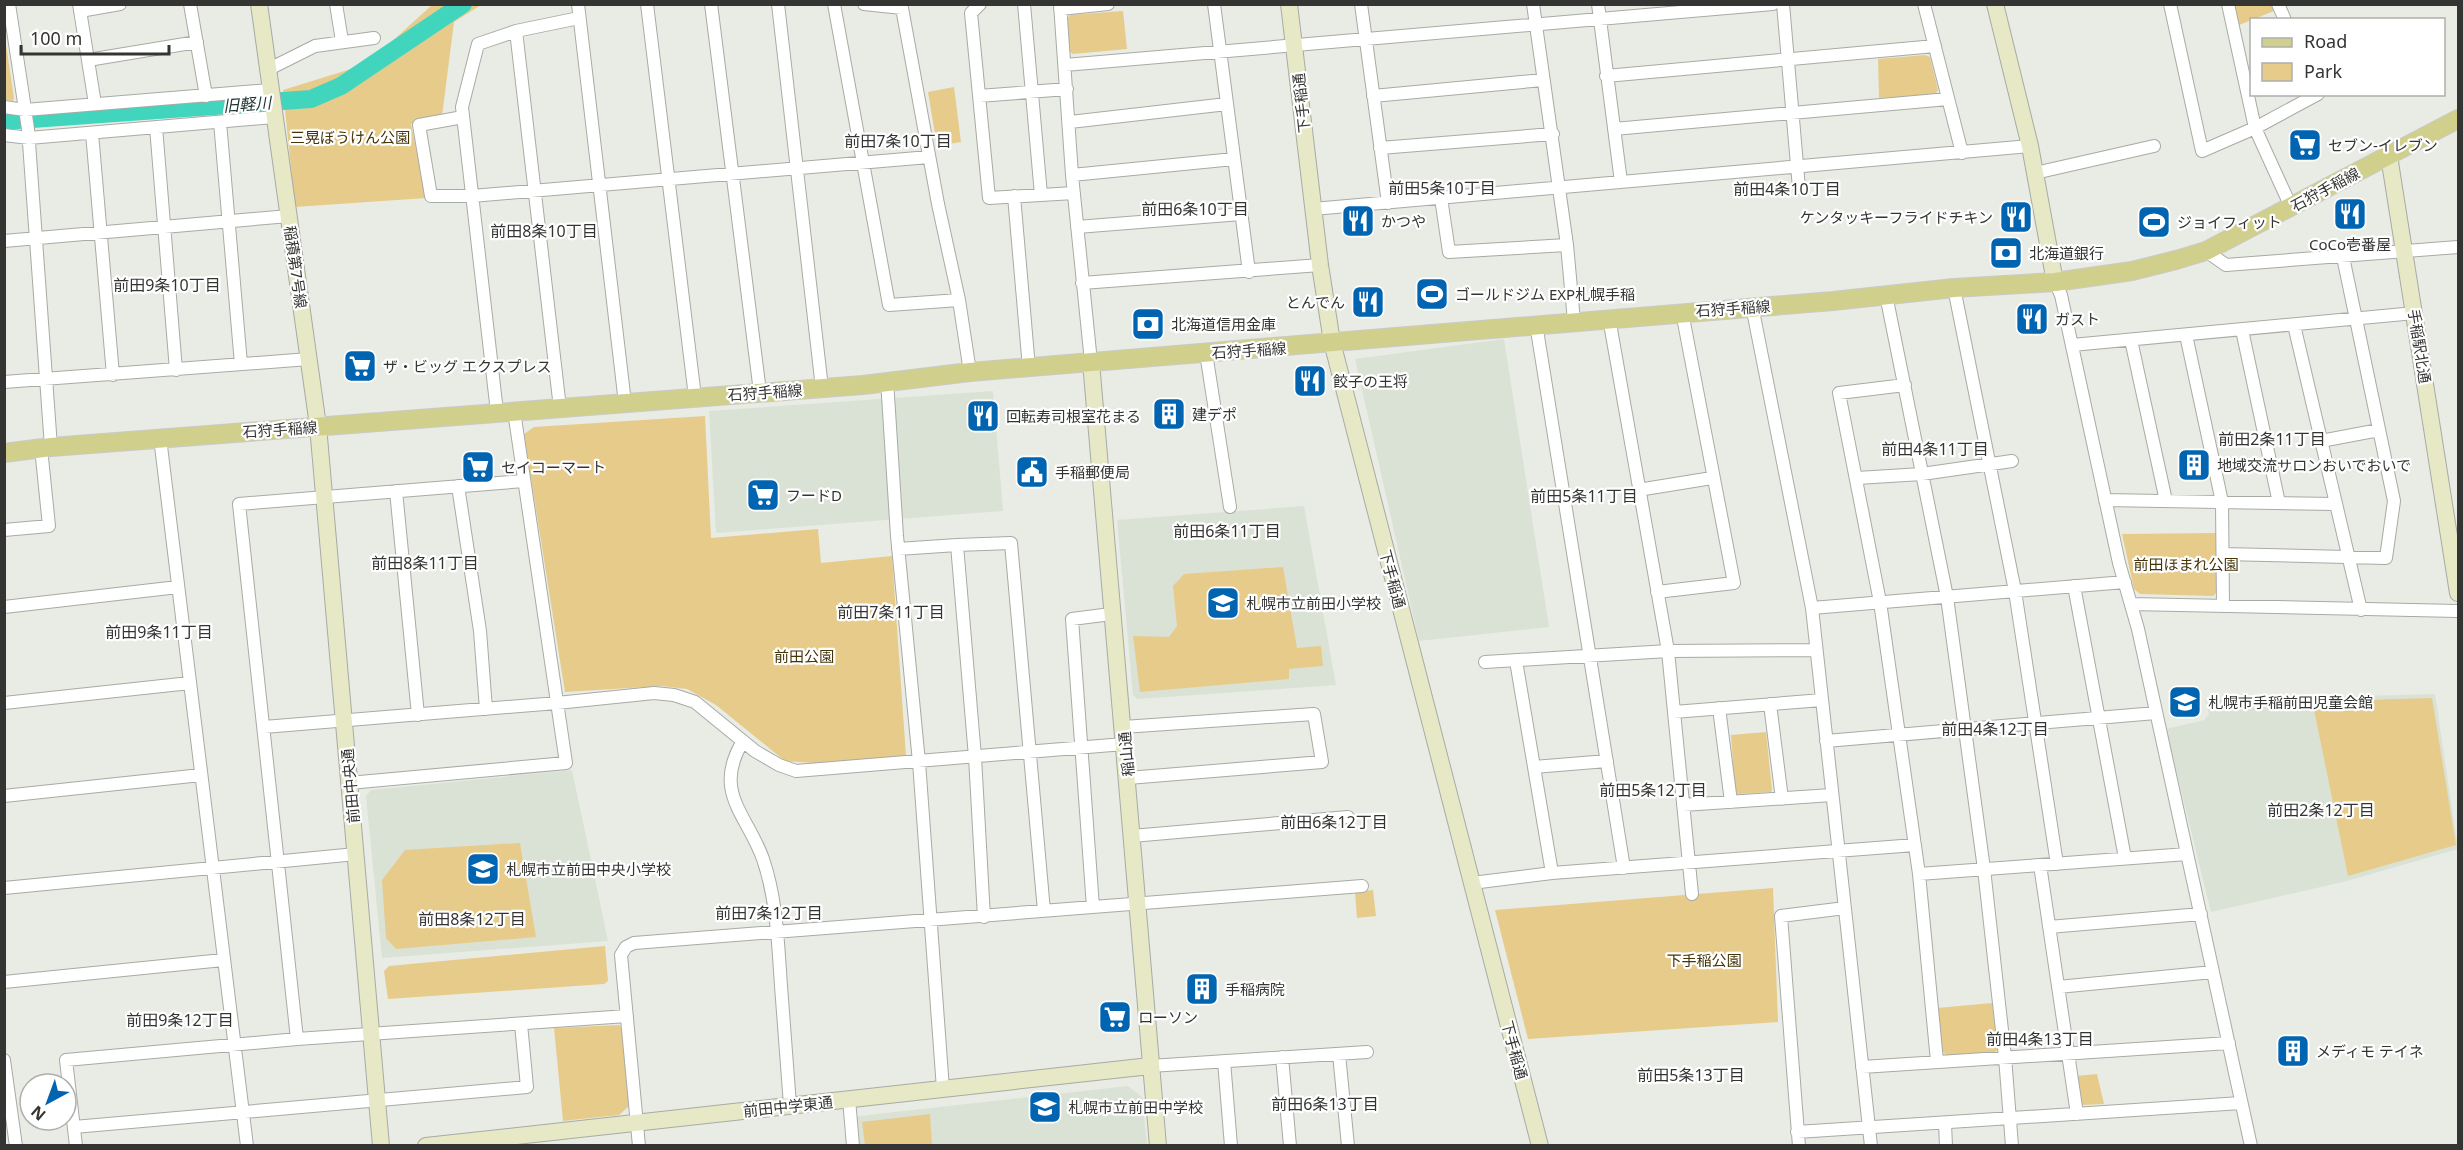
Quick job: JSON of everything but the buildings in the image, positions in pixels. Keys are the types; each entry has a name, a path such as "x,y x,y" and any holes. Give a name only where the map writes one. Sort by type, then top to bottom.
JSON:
{"main road":[{"name":"石狩手稲線","path":"4,453 46,447 822,388 970,372 1954,288 2055,282 2132,271 2206,251 2458,118"}],"street":[{"path":"4,530 49,526 46,447 47,378 29,134 9,4"},
{"path":"95,104 79,8 120,4"},
{"path":"190,4 206,96"},
{"name":"稲積第7号線","path":"259,4 318,426"},
{"path":"336,4 342,41"},
{"path":"578,4 625,403"},
{"path":"647,4 695,397"},
{"path":"711,4 760,392"},
{"path":"778,4 822,388"},
{"path":"834,4 889,304 959,300"},
{"path":"864,4 902,8 929,157 959,300 970,372"},
{"path":"980,4 971,13 989,198 1074,193"},
{"path":"1024,4 1041,195"},
{"path":"1091,362 1072,175 1060,7 1108,4"},
{"path":"1214,4 1249,272"},
{"name":"下手稲通","path":"1289,4 1320,265 1332,342 1540,1146"},
{"path":"1361,4 1388,203"},
{"path":"1533,4 1553,134 1574,321"},
{"path":"1598,4 1621,183"},
{"path":"1065,65 1773,4"},
{"path":"1783,4 1795,114 1799,188"},
{"path":"1924,4 1962,153"},
{"path":"1995,4 2030,146 2055,282 2061,295 2105,500 2156,712 2251,1146"},
{"path":"2170,4 2202,151 2255,128 2314,96"},
{"path":"2228,4 2255,128 2291,207"},
{"path":"2278,4 2284,18"},
{"path":"350,783 566,763 524,481 506,412 472,196 462,107 477,44 516,31 579,18"},
{"path":"516,31 560,408"},
{"path":"267,70 315,46 374,38"},
{"path":"88,60 197,42"},
{"path":"1606,76 1935,46"},
{"path":"1373,96 1543,80"},
{"path":"979,96 1067,89"},
{"path":"4,107 26,112 95,104 206,96 272,103"},
{"path":"1614,129 1948,99"},
{"path":"4,135 92,133 220,122 272,103"},
{"path":"1070,122 1227,104"},
{"path":"463,117 419,125 431,196 472,196 668,178 798,170 929,157"},
{"path":"220,122 241,364"},
{"path":"156,127 176,370"},
{"path":"92,133 113,375"},
{"path":"1380,148 1553,134"},
{"path":"1313,209 2030,146"},
{"path":"2035,173 2154,146"},
{"name":"手稲駅北通","path":"2389,156 2454,538 2458,593"},
{"path":"1072,175 1234,159"},
{"path":"1014,196 1029,368"},
{"path":"1441,198 1449,252 1567,244"},
{"path":"1077,227 1241,214"},
{"path":"4,241 289,216"},
{"path":"2206,251 2226,265 2458,247"},
{"path":"2223,554 2386,558 2394,501 2358,319 2343,257"},
{"path":"1082,283 1320,265"},
{"path":"1954,288 2015,591 2057,864"},
{"path":"1886,295 1947,597 1984,869 2005,1057 2012,1146"},
{"path":"1752,306 1812,608 1871,1146"},
{"path":"1657,592 1734,583 1712,478 1682,312"},
{"path":"2072,345 2415,313"},
{"path":"1609,318 1668,651 1692,894"},
{"path":"1536,324 1624,868"},
{"path":"2294,325 2361,610"},
{"path":"2241,330 2279,503"},
{"path":"2186,335 2222,502 2223,606"},
{"path":"2131,340 2166,501"},
{"path":"1206,353 1230,507"},
{"path":"4,382 309,359"},
{"name":"稲山通","path":"1091,362 1158,1146"},
{"path":"887,380 898,549 919,762 943,1089"},
{"path":"1905,385 1839,393 1880,602 1919,874 1937,1061"},
{"name":"前田中央通","path":"318,426 381,1146"},
{"path":"2321,441 2379,430"},
{"path":"160,438 247,1146"},
{"path":"1857,478 1922,474 2012,461"},
{"path":"1638,490 1712,478"},
{"path":"297,1039 240,504 524,481"},
{"path":"458,486 480,631 486,709"},
{"path":"396,491 418,715"},
{"path":"2105,500 2335,504"},
{"path":"898,549 1011,543 1044,911"},
{"path":"957,545 975,757 984,917"},
{"path":"1812,608 2125,582"},
{"path":"2074,586 2125,858"},
{"path":"4,607 178,587"},
{"path":"2131,604 2458,611"},
{"path":"1093,907 1072,619 1111,614"},
{"path":"1485,662 1668,651 1816,650"},
{"path":"1516,661 1552,873"},
{"path":"4,703 190,683"},
{"path":"264,727 654,693 674,694 695,702 714,715 743,741 779,765 796,771 1083,748 1124,736 1314,714 1322,762 1128,778"},
{"path":"1674,712 1822,700"},
{"path":"1770,704 1782,799"},
{"path":"1719,708 1731,802"},
{"path":"1826,741 2099,719 2156,712"},
{"path":"743,741 736,752 729,780 734,800 763,858 770,882 778,934 790,1106"},
{"path":"1534,767 1607,761"},
{"path":"4,796 201,775"},
{"path":"1683,805 1832,795"},
{"path":"1132,836 1348,817"},
{"path":"1472,883 1552,873 1915,845"},
{"path":"4,888 356,854"},
{"path":"1919,874 2187,854"},
{"path":"2040,865 2077,1114"},
{"path":"639,1146 621,955 626,947 634,943 778,934 1362,886"},
{"path":"1799,1146 1781,916 1845,908"},
{"path":"2049,927 2201,914"},
{"path":"4,982 223,960"},
{"path":"2058,987 2213,972"},
{"path":"67,1072 66,1060 297,1039 371,1036 627,1016"},
{"path":"78,1127 243,1114 527,1087 521,1024"},
{"path":"1862,1067 2229,1043"},
{"path":"1150,1066 1367,1052"},
{"path":"1339,1054 1348,1146"},
{"path":"1282,1057 1290,1146"},
{"path":"4,1060 16,1146"},
{"path":"1224,1061 1231,1146"},
{"name":"前田中学東通","path":"426,1146 1150,1066"},
{"path":"849,1099 853,1146"},
{"path":"1797,1132 2241,1103"},
{"path":"1945,1124 1946,1146"}],"shaded area":[{"path":"1504,339 1549,627 1419,641 1355,359"},
{"path":"993,391 1003,511 716,533 709,411"},
{"name":"札幌市立前田小学校","path":"1304,506 1336,685 1137,699 1133,695 1117,520"},
{"path":"2435,694 2458,849 2347,881 2211,912 2166,729 2204,720 2209,714 2205,700"},
{"name":"札幌市立前田中央小学校","path":"572,770 608,941 382,958 366,796 371,790"},
{"name":"札幌市立前田中学校","path":"1128,1086 1142,1097 1147,1145 858,1145 855,1119 859,1116"}],"green space":[{"name":"三晃ぼうけん公園","path":"432,5 481,5 454,22 442,116 411,124 426,198 295,207 283,90 367,64"},
{"path":"2234,5 2271,5 2274,11 2256,18 2250,18 2250,21 2239,25"},
{"path":"1123,11 1127,49 1073,54 1069,51 1068,18 1070,15"},
{"path":"4,31 14,98 13,101 5,100"},
{"path":"1925,55 1930,57 1938,90 1935,95 1879,98 1878,59"},
{"path":"954,87 961,142 937,146 928,92"},
{"name":"前田公園","path":"705,416 711,538 818,529 821,563 892,556 906,756 827,764 785,761 716,705 687,689 662,686 565,692 524,434 534,427"},
{"name":"前田ほまれ公園","path":"2216,533 2218,591 2213,596 2140,594 2134,589 2122,534"},
{"path":"1283,567 1297,648 1321,646 1323,666 1289,669 1289,679 1140,692 1133,636 1169,637 1177,626 1173,586 1184,574"},
{"path":"2432,698 2456,845 2348,876 2314,710 2330,709 2329,701"},
{"path":"1766,732 1772,790 1771,792 1738,794 1735,791 1731,735"},
{"path":"520,843 536,937 396,949 386,938 382,880 405,850"},
{"name":"下手稲公園","path":"1773,888 1778,1022 1528,1039 1495,910"},
{"path":"1373,890 1376,916 1357,918 1355,892"},
{"path":"605,946 608,981 604,984 388,999 384,971 389,966"},
{"path":"1992,1003 1998,1049 1995,1052 1946,1055 1943,1052 1937,1008"},
{"path":"619,1025 623,1029 629,1106 619,1115 563,1121 554,1028"},
{"path":"2097,1074 2104,1104 2083,1105 2080,1102 2076,1076"},
{"path":"930,1114 932,1145 865,1145 862,1122"}],"waterway":[{"name":"旧軽川","path":"4,121 311,99 341,86 463,4"}],"place":[{"name":"セブン-イレブン","path":"2305,145"},
{"name":"CoCo壱番屋","path":"2350,214"},
{"name":"ケンタッキーフライドチキン","path":"2016,217"},
{"name":"かつや","path":"1358,221"},
{"name":"ジョイフィット","path":"2154,222"},
{"name":"北海道銀行","path":"2006,253"},
{"name":"ゴールドジム EXP札幌手稲","path":"1432,294"},
{"name":"とんでん","path":"1368,302"},
{"name":"ガスト","path":"2032,319"},
{"name":"北海道信用金庫","path":"1148,324"},
{"name":"ザ・ビッグ エクスプレス","path":"360,366"},
{"name":"餃子の王将","path":"1310,381"},
{"name":"建デポ","path":"1169,414"},
{"name":"回転寿司根室花まる","path":"983,416"},
{"name":"地域交流サロンおいでおいで","path":"2194,465"},
{"name":"セイコーマート","path":"478,467"},
{"name":"手稲郵便局","path":"1032,472"},
{"name":"フードD","path":"763,495"},
{"name":"札幌市立前田小学校","path":"1223,603"},
{"name":"札幌市手稲前田児童会館","path":"2185,702"},
{"name":"札幌市立前田中央小学校","path":"483,869"},
{"name":"手稲病院","path":"1202,989"},
{"name":"ローソン","path":"1115,1017"},
{"name":"メディモ テイネ","path":"2293,1051"},
{"name":"札幌市立前田中学校","path":"1045,1107"}],"district":[{"name":"前田7条10丁目","path":"898,141"},
{"name":"前田5条10丁目","path":"1442,188"},
{"name":"前田4条10丁目","path":"1787,189"},
{"name":"前田6条10丁目","path":"1195,209"},
{"name":"前田8条10丁目","path":"544,231"},
{"name":"前田9条10丁目","path":"167,285"},
{"name":"前田2条11丁目","path":"2272,439"},
{"name":"前田4条11丁目","path":"1935,449"},
{"name":"前田5条11丁目","path":"1584,496"},
{"name":"前田6条11丁目","path":"1227,531"},
{"name":"前田8条11丁目","path":"425,563"},
{"name":"前田7条11丁目","path":"891,612"},
{"name":"前田9条11丁目","path":"159,632"},
{"name":"前田4条12丁目","path":"1995,729"},
{"name":"前田5条12丁目","path":"1653,790"},
{"name":"前田2条12丁目","path":"2321,810"},
{"name":"前田6条12丁目","path":"1334,822"},
{"name":"前田7条12丁目","path":"769,913"},
{"name":"前田8条12丁目","path":"472,919"},
{"name":"前田9条12丁目","path":"180,1020"},
{"name":"前田4条13丁目","path":"2040,1039"},
{"name":"前田5条13丁目","path":"1691,1075"},
{"name":"前田6条13丁目","path":"1325,1104"}]}
